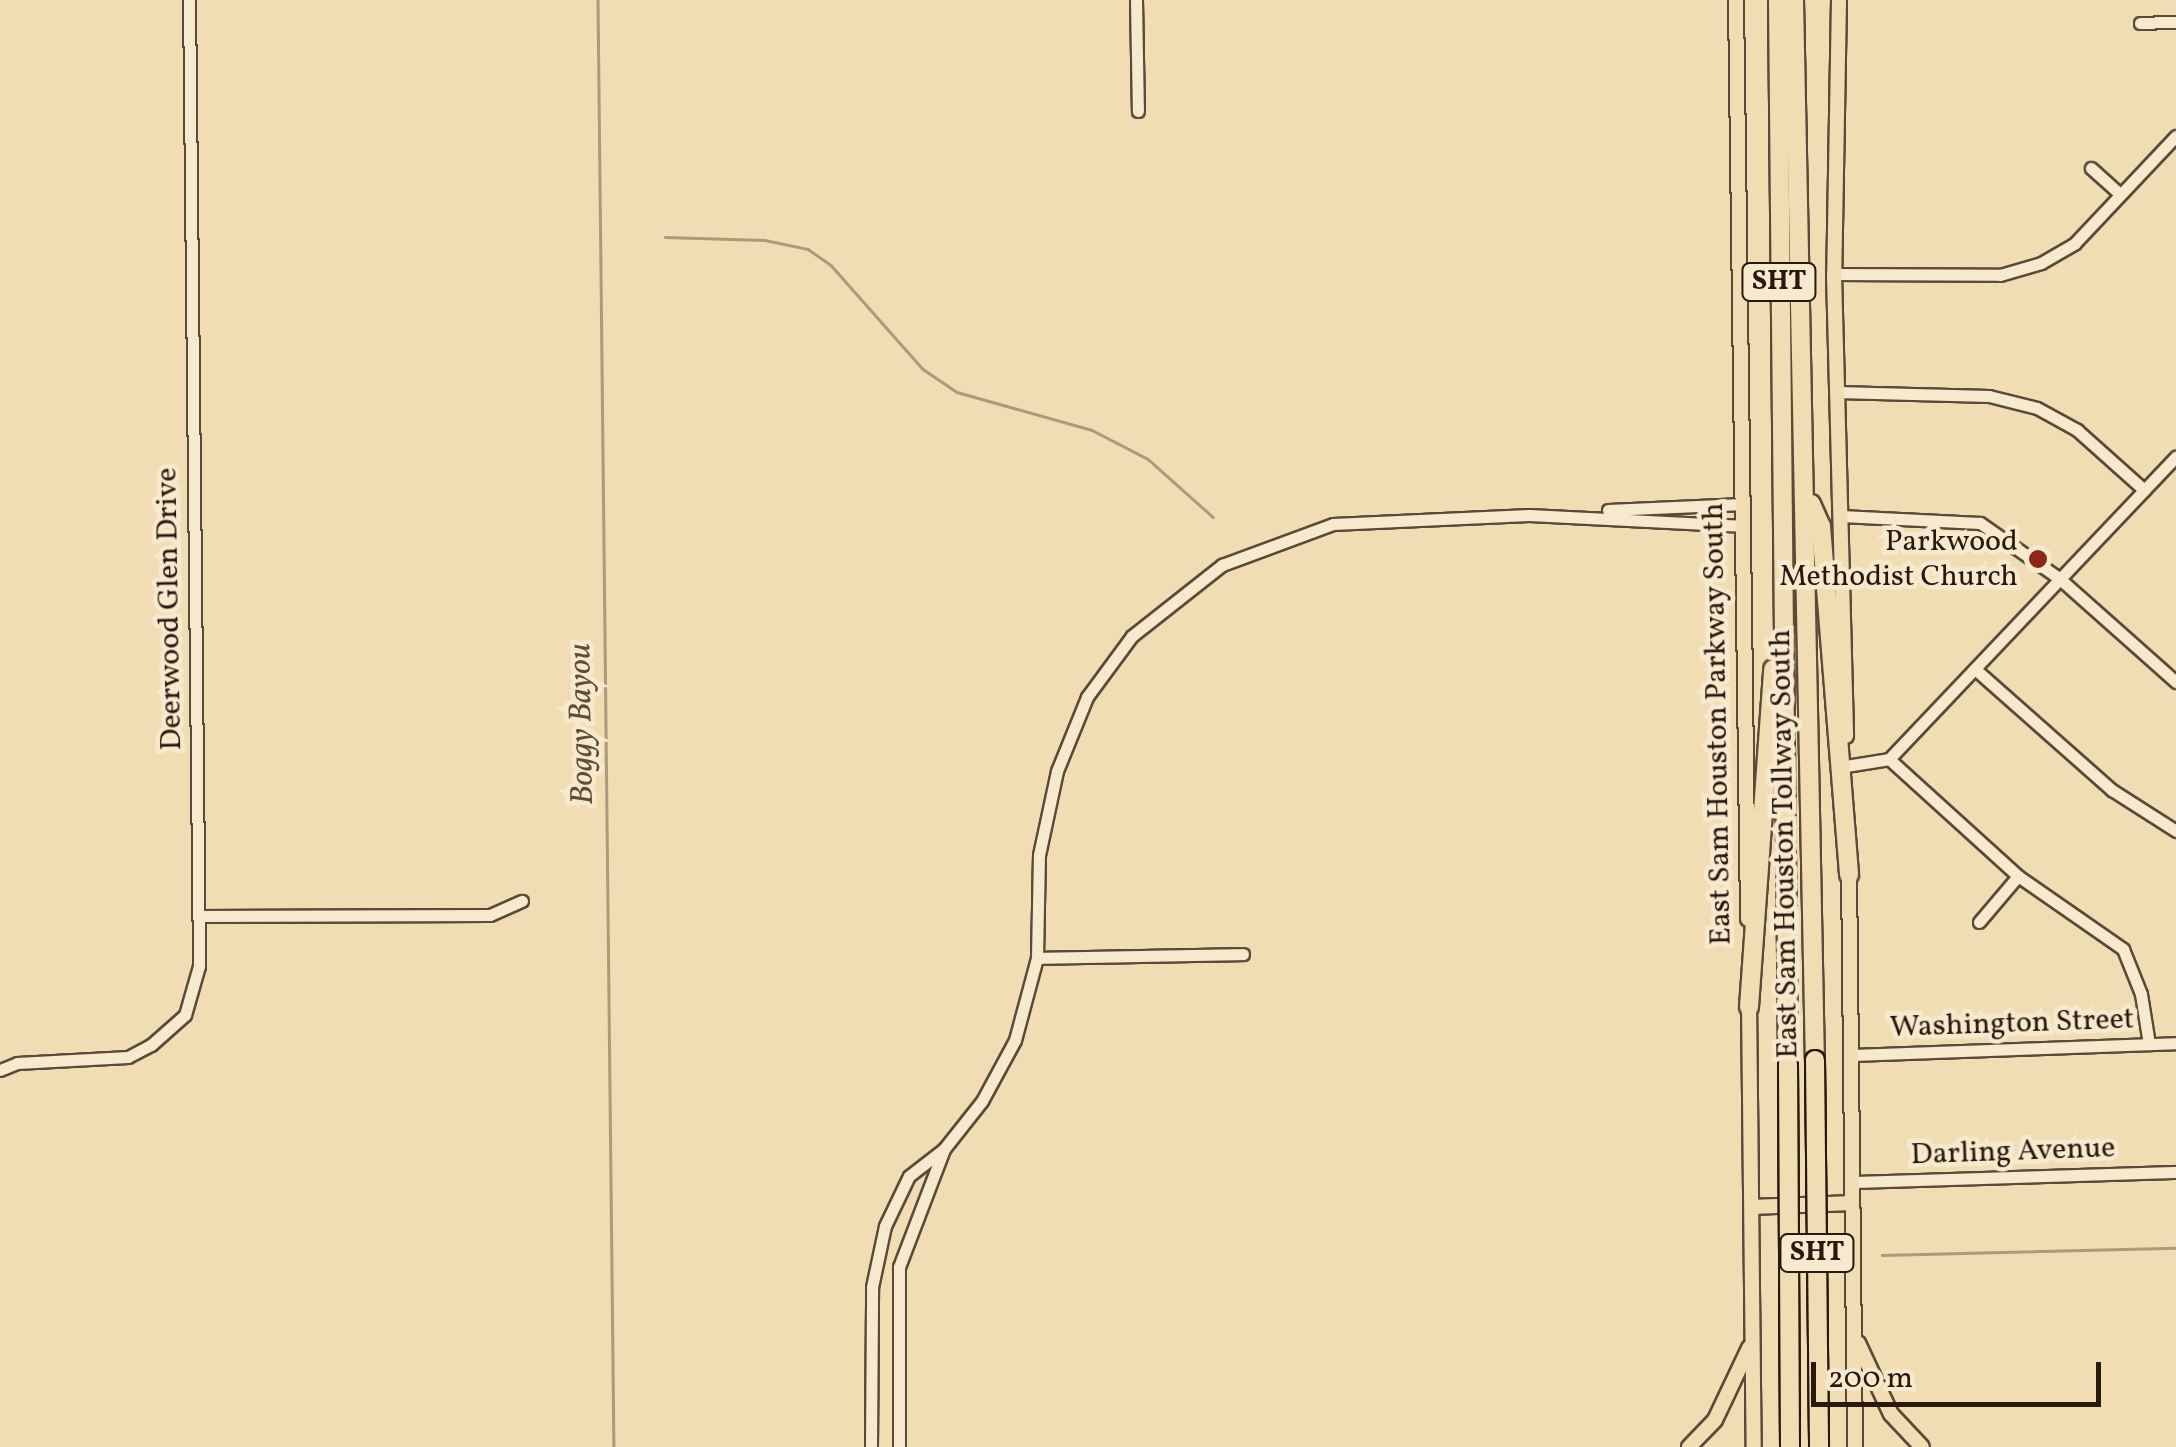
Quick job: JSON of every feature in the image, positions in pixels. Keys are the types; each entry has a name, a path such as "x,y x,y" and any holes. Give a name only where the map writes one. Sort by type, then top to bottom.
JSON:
{"highway":[{"name":"East Sam Houston Tollway South","path":"1778,0 1790,1447"},
{"name":"East Sam Houston Tollway South","path":"1794,0 1808,495 1820,1447"},
{"path":"1808,495 1821,526 1849,875"},
{"path":"1749,1007 1780,564"}],"main road":[{"name":"East Sam Houston Parkway South","path":"1736,0 1755,1445"},
{"path":"1839,0 1834,274 1849,875 1855,1447"},
{"path":"1752,1206 1852,1203"},
{"path":"1854,1334 1891,1414 1922,1447"},
{"path":"1689,1447 1724,1406 1753,1338"}],"street":[{"name":"Deerwood Glen Drive","path":"0,1070 17,1062 128,1057 151,1045 185,1015 194,992 199,916 188,0"},
{"path":"1136,0 1138,111"},
{"path":"2140,23 2176,22"},
{"path":"1834,274 2000,275 2040,264 2075,242 2176,136"},
{"path":"2091,168 2120,194"},
{"path":"1836,392 1989,396 2037,408 2077,430 2144,490"},
{"path":"1846,766 1889,759 2176,456"},
{"path":"900,1447 896,1290 907,1234 944,1149 1004,1063 1036,958 1040,843 1064,748 1107,666 1165,605 1243,553 1316,527 1392,517 1529,515 1742,504"},
{"path":"1529,515 1743,526"},
{"path":"1841,516 1980,523 2060,579 2176,682"},
{"path":"1975,668 2112,790 2176,831"},
{"path":"1889,759 2018,876 2123,950 2141,994 2149,1044"},
{"path":"1979,922 2018,876"},
{"path":"199,916 490,915 522,900"},
{"path":"1036,958 1243,954"},
{"name":"Washington Street","path":"1851,1055 2176,1043"},
{"path":"871,1447 872,1287 900,1192 918,1166 944,1149"},
{"name":"Darling Avenue","path":"1852,1182 2176,1172"},
{"path":"872,1287 896,1290"}],"waterway":[{"name":"Boggy Bayou","path":"598,0 614,1447"},
{"path":"665,237 765,240 808,249 831,265 923,369 957,392 1092,430 1148,459 1213,517"},
{"path":"1882,1255 2176,1248"}],"place":[{"name":"Parkwood Methodist Church","path":"2038,559"}]}
